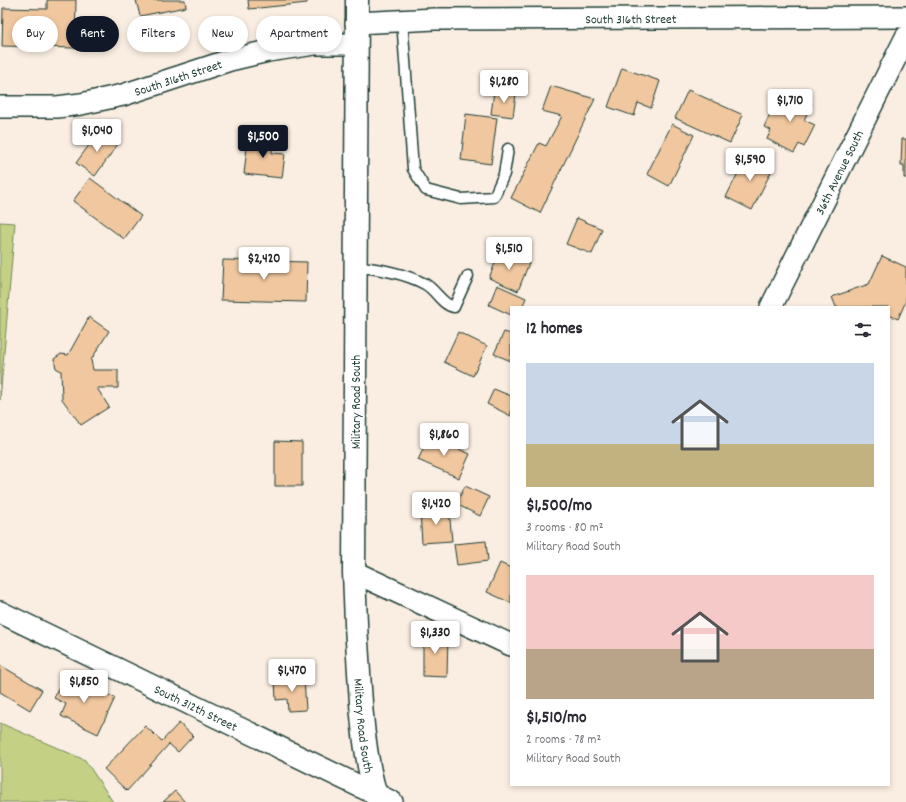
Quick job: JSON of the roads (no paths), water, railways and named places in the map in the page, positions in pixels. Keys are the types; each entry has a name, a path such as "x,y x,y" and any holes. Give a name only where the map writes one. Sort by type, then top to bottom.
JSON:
{"main road":[{"name":"Military Road South","path":"357,0 354,572 356,640 366,753 382,799"}],"street":[{"name":"South 316th Street","path":"0,107 57,107 82,104 124,95 230,60 268,51 315,44 402,20 443,18 906,17"},
{"name":"36th Avenue South","path":"772,306 906,37"},
{"path":"354,572 510,645"},
{"name":"South 312th Street","path":"0,612 382,799"}],"lane":[{"path":"402,20 413,169 426,190 461,199 494,197 504,174 508,149"},
{"path":"356,266 380,269 426,284 449,306 454,307 468,276"}]}
